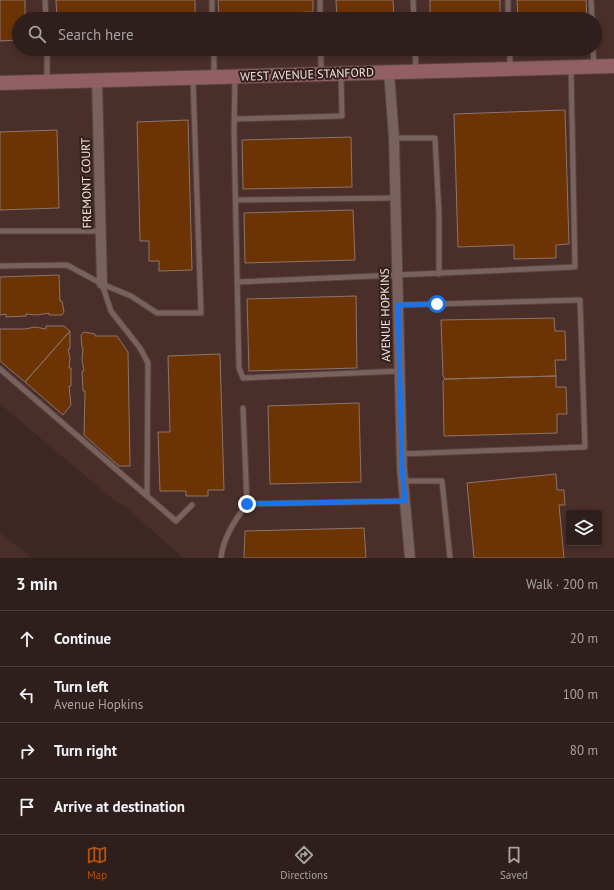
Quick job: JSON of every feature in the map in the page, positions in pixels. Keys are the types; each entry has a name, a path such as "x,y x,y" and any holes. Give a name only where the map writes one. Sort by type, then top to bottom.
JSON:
{"street":[{"name":"WEST AVENUE STANFORD","path":"0,83 614,66"},
{"name":"AVENUE HOPKINS","path":"389,72 394,138 403,481 410,558"},
{"name":"FREMONT COURT","path":"97,81 102,284"}],"lane":[{"path":"45,0 46,12"},
{"path":"212,0 212,12"},
{"path":"320,0 320,12"},
{"path":"413,0 414,12"},
{"path":"508,0 508,12"},
{"path":"591,0 592,12"},
{"path":"47,56 48,82"},
{"path":"214,56 214,78"},
{"path":"321,56 321,74"},
{"path":"415,56 416,72"},
{"path":"510,56 510,69"},
{"path":"593,56 594,67"},
{"path":"237,282 575,267 571,68"},
{"path":"234,120 342,116 341,73"},
{"path":"235,76 235,200 239,368 243,378 400,371"},
{"path":"0,266 67,265 102,284 131,296 157,312 201,313 193,78"},
{"path":"394,138 435,138 439,274"},
{"path":"235,200 395,198"},
{"path":"0,231 100,231"},
{"path":"102,284 111,311 140,348 148,363 147,496"},
{"path":"398,305 580,300 585,447 402,454"},
{"path":"0,369 176,521 192,505"},
{"path":"221,558 222,549 234,522 247,504 243,408"},
{"path":"403,481 442,481 450,558"},
{"path":"247,504 405,501"}],"shaded area":[{"path":"0,0 614,0 614,558 183,558 125,506 115,501 0,404"},
{"path":"0,533 32,558 0,558"}],"building":[{"path":"0,0 25,0 25,12 12,12 12,40 0,41"},
{"path":"56,0 195,0 195,12 57,12"},
{"path":"218,0 313,0 313,12 219,12"},
{"path":"336,0 393,0 394,12 337,12"},
{"path":"430,0 500,0 500,12 430,12"},
{"path":"517,0 586,0 587,12 518,12"},
{"path":"565,110 569,244 556,245 556,258 514,259 514,245 458,247 454,114"},
{"path":"188,120 192,270 159,271 159,261 149,261 149,241 140,241 137,122"},
{"path":"57,130 59,208 0,210 0,132"},
{"path":"351,137 352,187 243,189 242,140"},
{"path":"353,210 355,260 245,263 244,213"},
{"path":"59,275 60,301 62,301 64,312 62,315 49,315 49,313 6,317 6,314 0,315 0,277"},
{"path":"356,296 357,368 249,371 247,299"},
{"path":"554,318 555,331 565,331 566,360 555,360 556,376 445,379 443,376 441,320"},
{"path":"46,326 64,326 70,331 25,382 0,361 0,329 25,329 35,327 46,329"},
{"path":"70,331 70,349 68,349 70,358 69,368 71,368 71,386 69,386 71,405 63,415 25,382"},
{"path":"84,332 95,334 95,336 117,336 128,352 130,466 119,466 84,435 85,391 83,391 82,371 84,371 81,335"},
{"path":"220,354 224,490 208,490 208,496 186,496 186,491 160,491 158,432 170,432 168,356"},
{"path":"556,376 556,387 566,387 567,414 557,414 557,433 444,436 443,381 445,379"},
{"path":"359,403 361,482 270,484 268,406"},
{"path":"556,474 557,490 564,490 565,505 559,505 564,558 474,558 467,483"},
{"path":"364,528 366,558 244,558 245,531"}],"route":[{"path":"247,504 405,501 402,468 398,305 437,304"}]}
